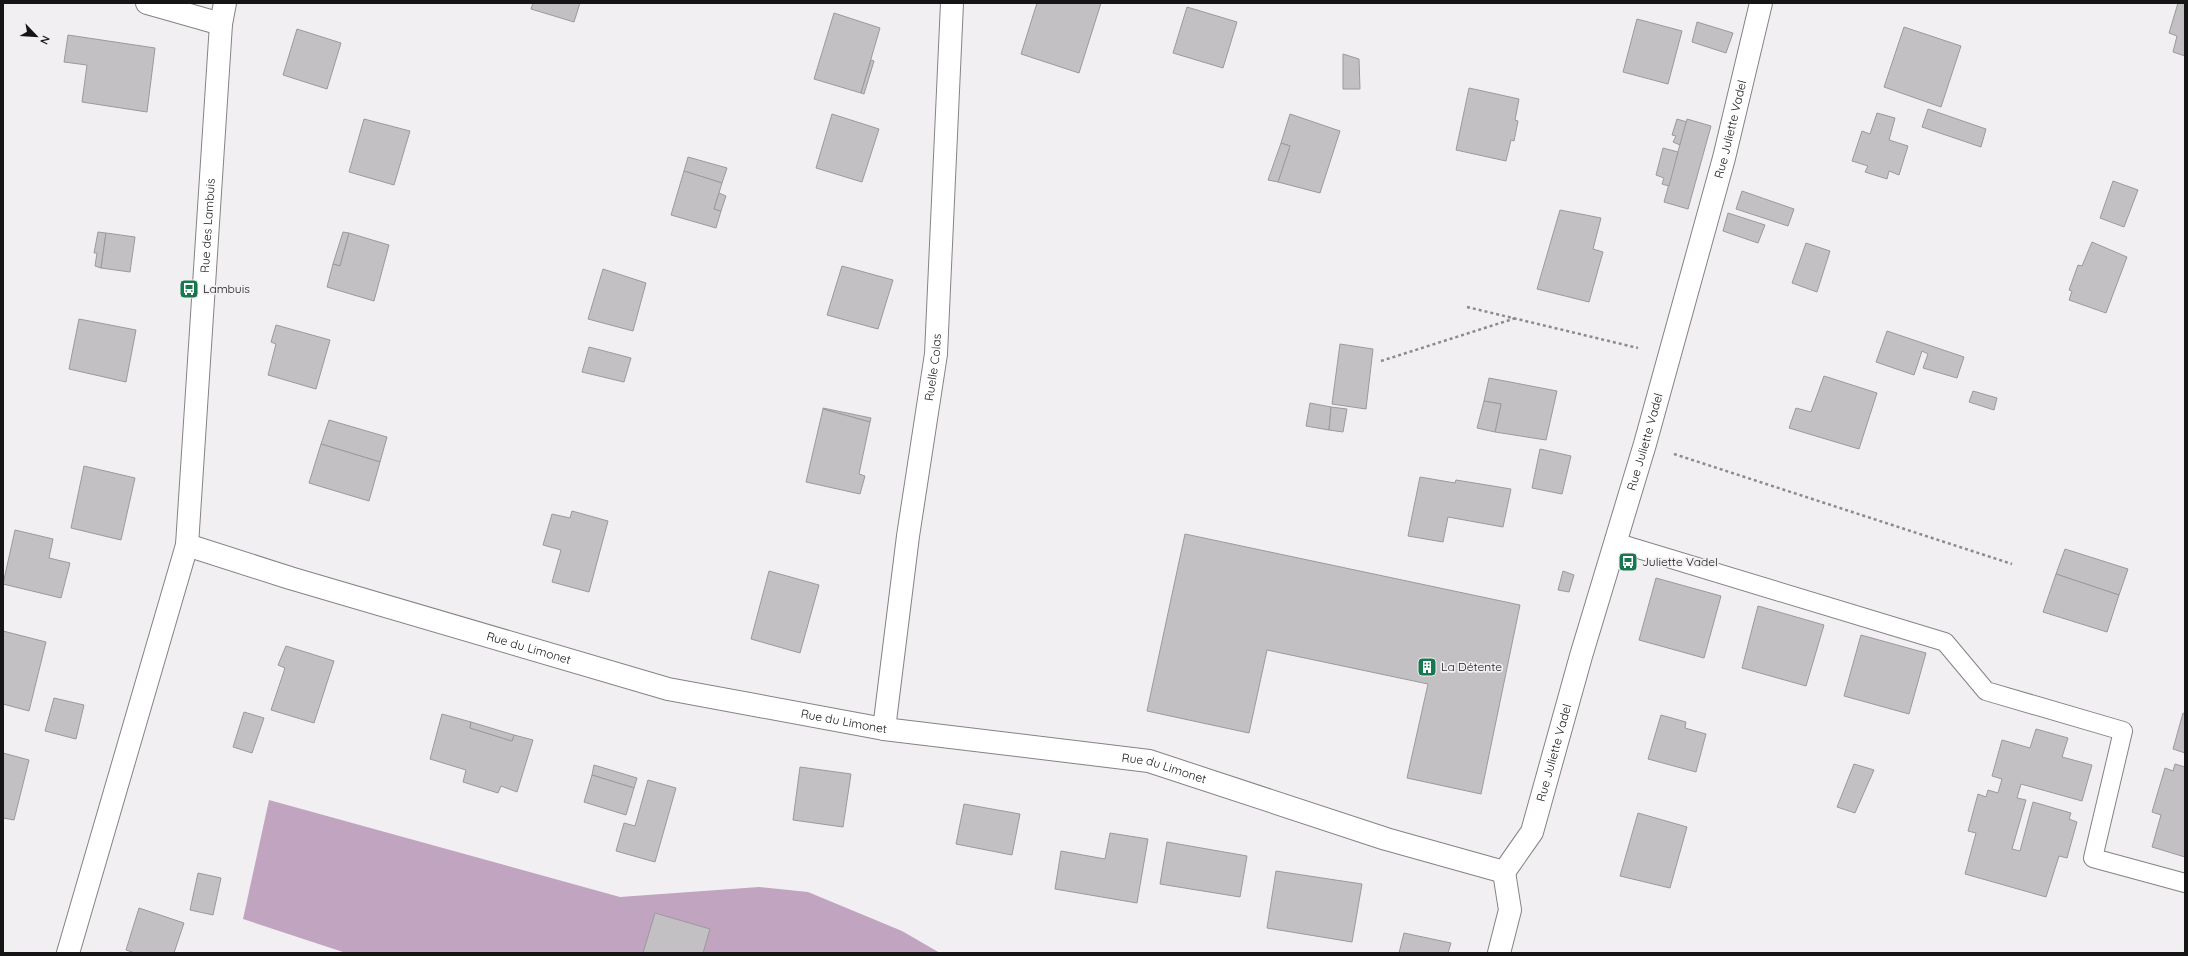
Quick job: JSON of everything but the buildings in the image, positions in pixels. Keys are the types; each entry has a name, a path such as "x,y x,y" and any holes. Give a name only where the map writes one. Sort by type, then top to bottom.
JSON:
{"street":[{"path":"147,3 223,13"},
{"name":"Ruelle Colas","path":"884,729 908,536 936,354 952,3"},
{"name":"Rue Juliette Vadel","path":"1504,872 1532,832 1615,542 1645,444 1724,158 1761,3"},
{"name":"Rue des Lambuis","path":"68,953 187,545 223,13"},
{"name":"Rue du Limonet","path":"187,545 290,578 668,689 884,729 1149,762 1386,839 1504,872"},
{"path":"1499,953 1510,910 1504,872"}],"lane":[{"path":"1615,542 1945,642 1986,691 2123,731 2093,858 2185,883"}],"path":[{"path":"1468,307 1669,355"},
{"path":"1380,361 1516,318"},
{"path":"1645,444 2012,564"}],"shaded area":[{"path":"269,800 620,897 759,887 808,892 902,931 940,953 346,953 243,919"}],"place":[{"name":"Lambuis","path":"189,289"},
{"name":"Juliette Vadel","path":"1628,562"},
{"name":"La Détente","path":"1427,667"}]}
